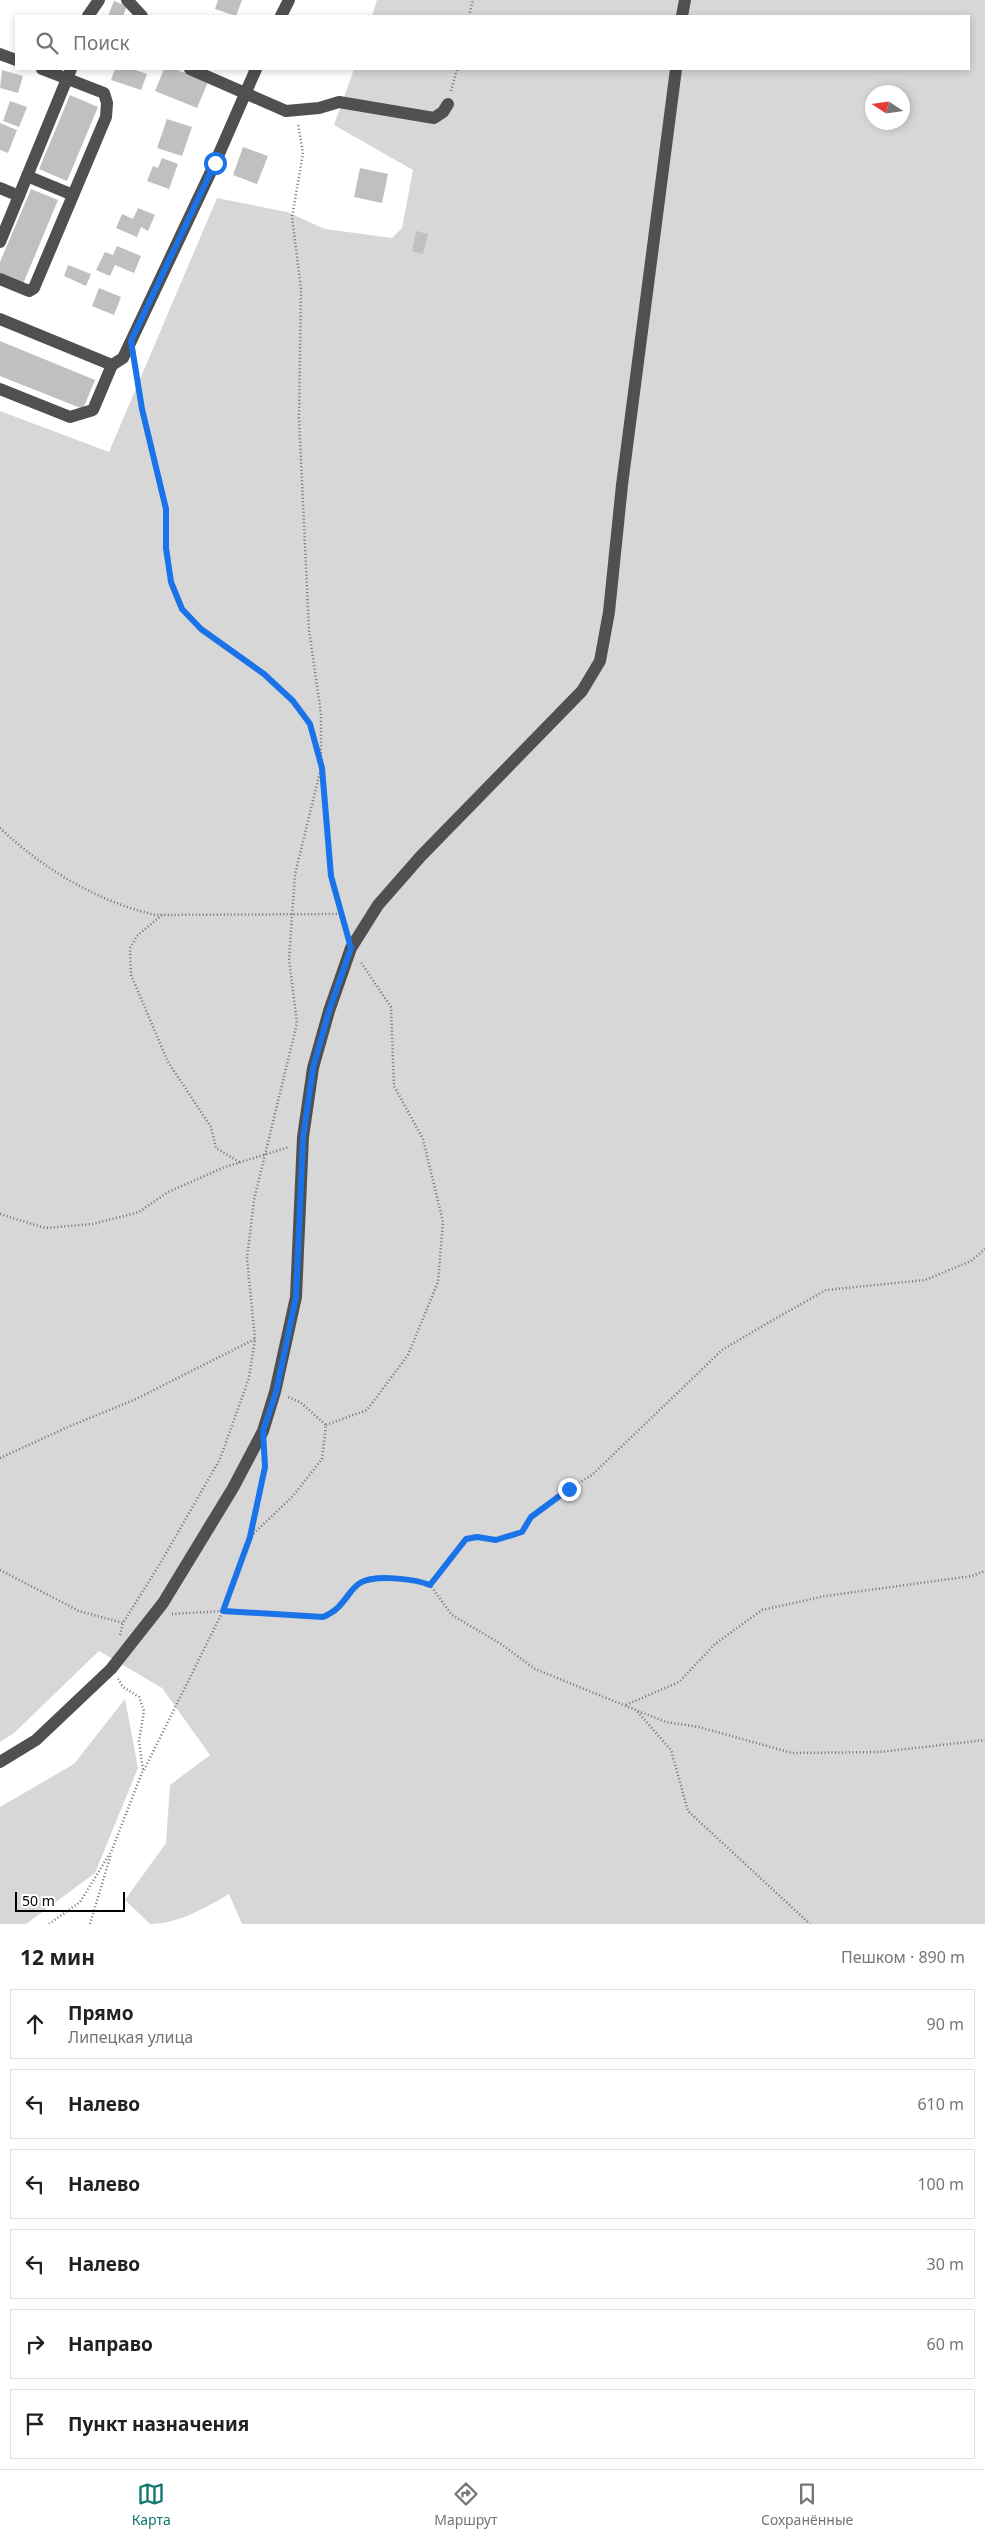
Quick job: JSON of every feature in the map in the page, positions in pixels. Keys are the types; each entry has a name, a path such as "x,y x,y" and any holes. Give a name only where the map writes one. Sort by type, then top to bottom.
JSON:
{"street":[{"path":"90,15 99,0"},
{"path":"127,0 141,15"},
{"path":"282,15 289,0"},
{"path":"682,15 684,0"},
{"path":"0,54 15,60"},
{"path":"0,279 29,291 34,288 106,117 107,103 104,93 70,73 49,70"},
{"path":"192,70 245,91 286,111 319,108 339,102 434,118 443,112 448,104"},
{"path":"0,389 70,417 93,410 112,365 123,358 215,163 256,70"},
{"path":"0,1762 36,1740 111,1669 153,1615 233,1488 263,1431 276,1392 296,1297 303,1138 313,1068 329,1011 351,948 378,905 421,856 582,691 600,661 609,612 623,475 676,70"},
{"path":"0,242 70,73"},
{"path":"27,176 73,195"},
{"path":"0,188 19,196"},
{"path":"0,319 112,365"}],"path":[{"path":"469,15 473,0"},
{"path":"448,104 457,70"},
{"path":"286,111 298,124 303,153 292,217 301,289 298,418 309,630 321,714 322,768 331,876 351,948 391,1006 394,1086 422,1139 442,1222 438,1282 408,1355 367,1410 326,1425"},
{"path":"118,1642 123,1623 161,1562 220,1459 249,1378 254,1339 247,1259 254,1200 297,1023 289,959 294,874 322,768 310,724 293,701 264,674 201,629 182,609 171,582 166,548 166,509 142,409 131,341"},
{"path":"0,828 60,876 126,908 163,914 341,914"},
{"path":"163,914 136,936 130,948 131,975 168,1062 211,1127 216,1148 241,1163"},
{"path":"0,1214 45,1228 93,1224 139,1212 168,1192 241,1163 286,1148 303,1138"},
{"path":"430,1585 466,1539 477,1537 496,1540 522,1532 531,1517 569,1489 592,1475 722,1350 826,1290 925,1280 971,1261 985,1249"},
{"path":"0,1458 70,1426 134,1400 254,1339"},
{"path":"276,1392 300,1402 326,1425"},
{"path":"250,1537 293,1496 322,1459 326,1425"},
{"path":"90,1924 112,1850 144,1770 223,1611 250,1537 265,1467 263,1431"},
{"path":"0,1570 78,1611 123,1623"},
{"path":"625,1706 679,1682 715,1644 762,1610 825,1596 972,1576 985,1571"},
{"path":"153,1615 223,1611 323,1617 336,1612 360,1584 371,1580 416,1579 430,1585 452,1615 501,1644 534,1670 666,1722 699,1727 792,1752 880,1752 985,1740"},
{"path":"111,1669 123,1687 139,1697 144,1710 139,1741 144,1770"},
{"path":"636,1710 671,1750 688,1811 810,1924"},
{"path":"49,1924 80,1902 112,1850"}],"shaded area":[{"path":"377,0 985,0 985,1924 242,1924 229,1894 201,1910 181,1918 150,1924 125,1900 166,1843 170,1785 210,1755 162,1688 99,1651 14,1733 0,1742 0,411 109,452 217,198 287,212 325,229 392,238 402,228 413,170 334,125 354,70 970,70 970,15 372,15"},
{"path":"125,1699 138,1768 95,1873 26,1924 0,1924 0,1807 74,1764"}],"building":[{"path":"218,0 242,0 236,15 215,9"},
{"path":"114,1 127,6 123,15 108,15"},
{"path":"2,70 23,76 18,93 0,88"},
{"path":"115,70 135,70 147,74 141,90 111,80"},
{"path":"164,70 178,70 208,82 197,108 155,91"},
{"path":"70,95 98,107 67,181 39,169"},
{"path":"10,101 27,107 19,127 3,121"},
{"path":"167,119 192,127 182,156 157,148"},
{"path":"0,123 17,130 8,153 0,150"},
{"path":"243,147 268,156 257,184 233,175"},
{"path":"162,158 178,164 169,189 147,181 153,166 158,168"},
{"path":"360,168 388,174 382,203 354,197"},
{"path":"31,189 58,200 23,284 0,274 0,262"},
{"path":"138,208 155,215 148,231 141,227 137,237 116,228 122,214 133,219"},
{"path":"416,231 428,234 423,254 412,251"},
{"path":"117,246 141,256 134,273 115,265 110,276 96,270 105,252 113,255"},
{"path":"68,265 91,274 86,286 64,276"},
{"path":"99,288 121,297 114,315 92,306"},
{"path":"0,341 95,380 83,409 0,376"}],"route":[{"path":"215,163 131,341 142,409 166,509 166,548 171,582 182,609 201,629 264,674 293,701 310,724 322,768 331,876 351,948 329,1011 313,1068 303,1138 296,1297 276,1392 263,1431 265,1467 250,1537 223,1611 323,1617 336,1612 360,1584 371,1580 416,1579 430,1585 466,1539 477,1537 496,1540 522,1532 531,1517 569,1489"}]}
